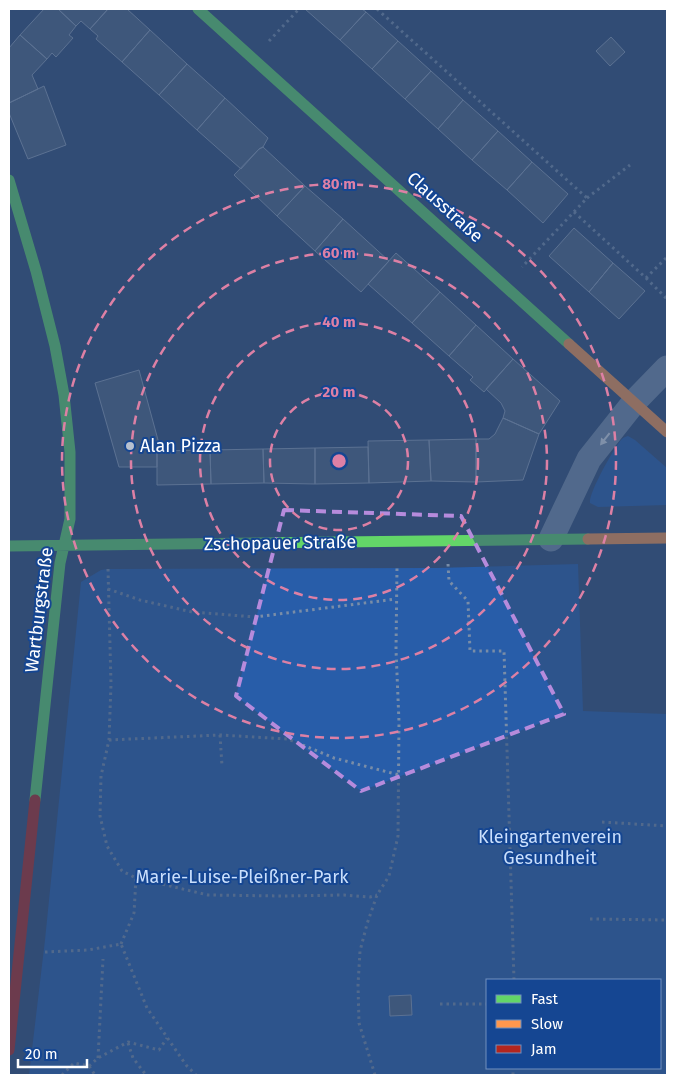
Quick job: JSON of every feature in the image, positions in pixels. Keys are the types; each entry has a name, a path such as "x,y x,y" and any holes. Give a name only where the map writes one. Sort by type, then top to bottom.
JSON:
{"main road":[{"name":"Clausstraße","path":"198,9 635,401 667,432"},
{"name":"Wartburgstraße","path":"9,180 56,346 64,394 70,452 70,519 59,571 19,950 13,978 9,1050"},
{"name":"Zschopauer Straße","path":"9,546 667,538"}],"street":[{"path":"551,539 589,459 635,401 667,368"}],"path":[{"path":"253,58 299,9"},
{"path":"377,9 587,198"},
{"path":"506,285 587,198 630,165"},
{"path":"574,212 667,299"},
{"path":"646,278 667,257"},
{"path":"375,1075 360,1023 358,984 360,951 378,895 389,876 398,836 396,568 408,541"},
{"path":"126,544 108,569 111,684 109,740 101,776 100,816 107,846 122,871 136,878 208,895 344,895 370,897 378,895"},
{"path":"449,580 468,601 470,651 504,651 514,979"},
{"path":"108,589 140,600 192,612 255,617 396,599"},
{"path":"109,740 220,735 288,739 334,758 399,775"},
{"path":"220,735 222,766"},
{"path":"602,822 667,826"},
{"path":"136,878 134,913 121,944 146,1008 186,1065 196,1075"},
{"path":"590,919 667,920"},
{"path":"19,950 43,952 70,951 121,944"},
{"path":"98,1058 103,959"},
{"path":"440,1004 486,1004"},
{"path":"89,1066 98,1058 128,1042 159,1050 167,1038"},
{"path":"128,1042 133,1058 146,1075"},
{"path":"62,1075 74,1063 89,1066 95,1075"}],"highlighted area":[{"path":"284,510 461,516 564,714 361,791 236,696"}],"green space":[{"path":"628,436 667,468 667,505 598,507 590,503 593,490 608,461 621,440"},
{"name":"Marie-Luise-Pleißner-Park","path":"578,564 583,711 667,714 667,1075 29,1075 45,940 81,582 101,570 436,568"}],"building":[{"path":"44,9 58,9 76,26 69,35 73,38 56,57 52,53 47,59 20,35"},
{"path":"58,9 108,9 90,29 81,21 76,26"},
{"path":"108,9 127,9 150,30 122,62 96,39 98,36 90,29"},
{"path":"305,9 362,9 366,12 340,40"},
{"path":"366,12 398,41 372,69 340,40"},
{"path":"150,30 187,64 159,95 122,62"},
{"path":"20,35 47,59 32,75 38,89 9,103 9,48"},
{"path":"611,37 625,52 610,66 596,51"},
{"path":"398,41 431,71 405,99 372,69"},
{"path":"187,64 225,98 197,130 159,95"},
{"path":"431,71 463,100 438,129 405,99"},
{"path":"44,86 66,145 28,159 9,113 9,103"},
{"path":"225,98 268,138 263,147 241,169 197,130"},
{"path":"463,100 498,131 472,160 438,129"},
{"path":"498,131 532,162 507,190 472,160"},
{"path":"263,147 305,186 277,216 234,175"},
{"path":"532,162 568,194 543,223 507,190"},
{"path":"305,186 343,219 315,251 277,216"},
{"path":"343,219 389,261 361,292 315,251"},
{"path":"574,228 613,263 589,292 549,256"},
{"path":"396,253 440,292 412,323 368,284"},
{"path":"613,263 645,291 619,319 589,292"},
{"path":"440,292 476,325 449,356 412,323"},
{"path":"476,325 513,359 484,392 470,380 473,377 449,356"},
{"path":"513,359 560,401 539,434 503,418 505,411 501,403 486,389"},
{"path":"139,370 161,451 157,451 157,467 119,467 95,383"},
{"path":"503,418 539,434 523,480 476,482 476,439 489,439 495,434"},
{"path":"476,439 476,482 431,481 429,440"},
{"path":"429,440 431,481 369,483 368,441"},
{"path":"368,447 369,483 315,484 315,448"},
{"path":"315,448 315,484 264,483 263,449"},
{"path":"263,449 264,483 211,484 210,450"},
{"path":"210,450 211,484 157,485 157,451"},
{"path":"411,995 412,1015 390,1016 389,996"}],"traffic: fast":[{"path":"198,9 569,344"},
{"path":"9,180 36,271 55,346 64,395 70,452 70,519 60,563 35,800"},
{"path":"9,546 588,539"}],"traffic: slow":[{"path":"569,344 667,432"},
{"path":"588,539 667,538"}],"traffic: jam":[{"path":"9,1050 35,800"}],"place":[{"name":"Alan Pizza","path":"130,446"}],"park label":[{"name":"Kleingartenverein Gesundheit","path":"550,848"}]}
